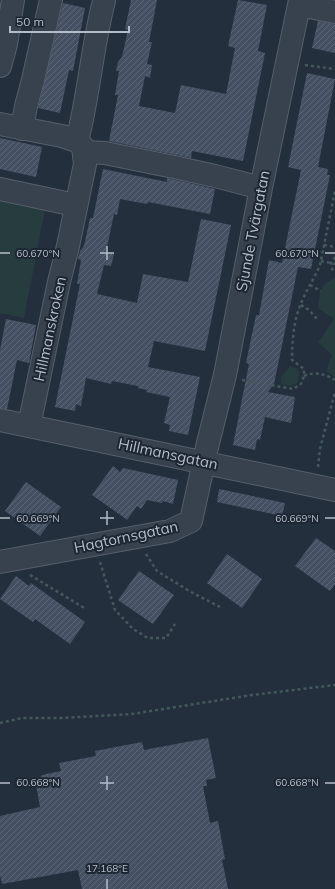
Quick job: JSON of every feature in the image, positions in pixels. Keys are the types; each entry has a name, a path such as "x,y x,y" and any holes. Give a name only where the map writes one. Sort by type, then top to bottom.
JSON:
{"street":[{"path":"0,66 6,44 13,0"},
{"path":"22,129 51,0"},
{"name":"Hillmanskroken","path":"29,426 84,164 80,147 84,114 98,24 104,1"},
{"path":"299,2 335,12"},
{"name":"Sjunde Tvärgatan","path":"204,462 225,375 260,188 299,2"},
{"path":"0,124 62,136 80,147 105,154 174,167 260,188"},
{"path":"0,189 75,205"},
{"name":"Hillmansgatan","path":"0,420 335,490"},
{"name":"Hagtornsgatan","path":"9,561 170,531 191,521 204,462"}],"path":[{"path":"299,64 335,69"},
{"path":"236,378 293,389 301,384 304,376 304,369 292,360 295,326 301,304 316,276 321,261 335,191"},
{"path":"324,245 335,247"},
{"path":"331,263 335,258"},
{"path":"321,261 335,264"},
{"path":"331,263 335,272"},
{"path":"310,286 321,291"},
{"path":"301,304 318,320"},
{"path":"304,376 311,373 324,374 335,380"},
{"path":"318,467 320,449 335,392"},
{"path":"135,537 158,571 191,592 220,607"},
{"path":"94,545 115,610 133,629 148,638 166,638 175,624"},
{"path":"9,561 86,609"},
{"path":"0,723 22,718 61,718 132,714 252,695 335,685"}],"green space":[{"path":"0,201 45,210 24,318 0,313"},
{"path":"335,277 335,377 326,371 332,355 318,342 333,322 333,318 319,309 318,306 320,293 324,285"},
{"path":"290,366 298,369 299,374 297,383 291,386 281,384 282,379 280,378"}],"building":[{"path":"131,0 157,0 149,42 152,42 147,64 152,65 150,78 145,76 139,106 175,113 181,85 226,94 235,48 228,46 238,0 267,5 258,51 265,53 243,161 192,151 191,158 109,141 118,95 115,95 119,71 116,71 118,62 122,57 128,30 125,29"},
{"path":"63,3 85,8 73,71 69,70 60,113 38,108"},
{"path":"318,21 335,24 335,53 312,48"},
{"path":"307,73 335,79 318,167 328,169 327,175 330,175 311,269 298,267 274,384 268,392 295,397 291,423 265,417 260,440 257,439 255,450 233,445 249,364 246,363 256,315 259,315 269,260 282,263 301,170 288,167"},
{"path":"0,138 42,147 36,177 0,169"},
{"path":"103,169 167,182 167,178 215,189 210,214 148,202 147,204 120,199 117,215 114,214 106,252 114,254 111,266 104,265 97,294 137,303 143,274 188,282 201,219 231,225 205,351 154,341 148,367 200,377 188,435 169,431 170,425 164,423 170,397 146,392 147,390 138,388 138,386 112,381 111,384 86,378 81,406 76,404 75,411 55,407 80,284 77,284 81,260 78,259 80,251 84,246 90,218 93,218"},
{"path":"6,319 36,325 29,363 17,360 7,409 0,408 0,350"},
{"path":"113,466 120,472 123,468 178,480 173,504 163,501 162,503 147,500 141,509 137,506 127,520 92,495"},
{"path":"26,482 61,507 40,536 5,511"},
{"path":"219,489 285,503 282,516 217,502"},
{"path":"316,538 335,551 335,584 330,591 295,566"},
{"path":"227,554 262,579 242,608 207,583"},
{"path":"139,571 174,595 153,624 118,600"},
{"path":"16,576 29,586 31,583 85,622 70,644 35,619 33,622 0,599"},
{"path":"208,738 216,778 206,780 207,786 203,786 210,823 218,821 225,859 222,860 228,889 82,889 78,870 2,884 0,875 0,816 40,807 36,784 42,775 61,771 59,763 96,756 95,751 142,742 144,750"}]}
